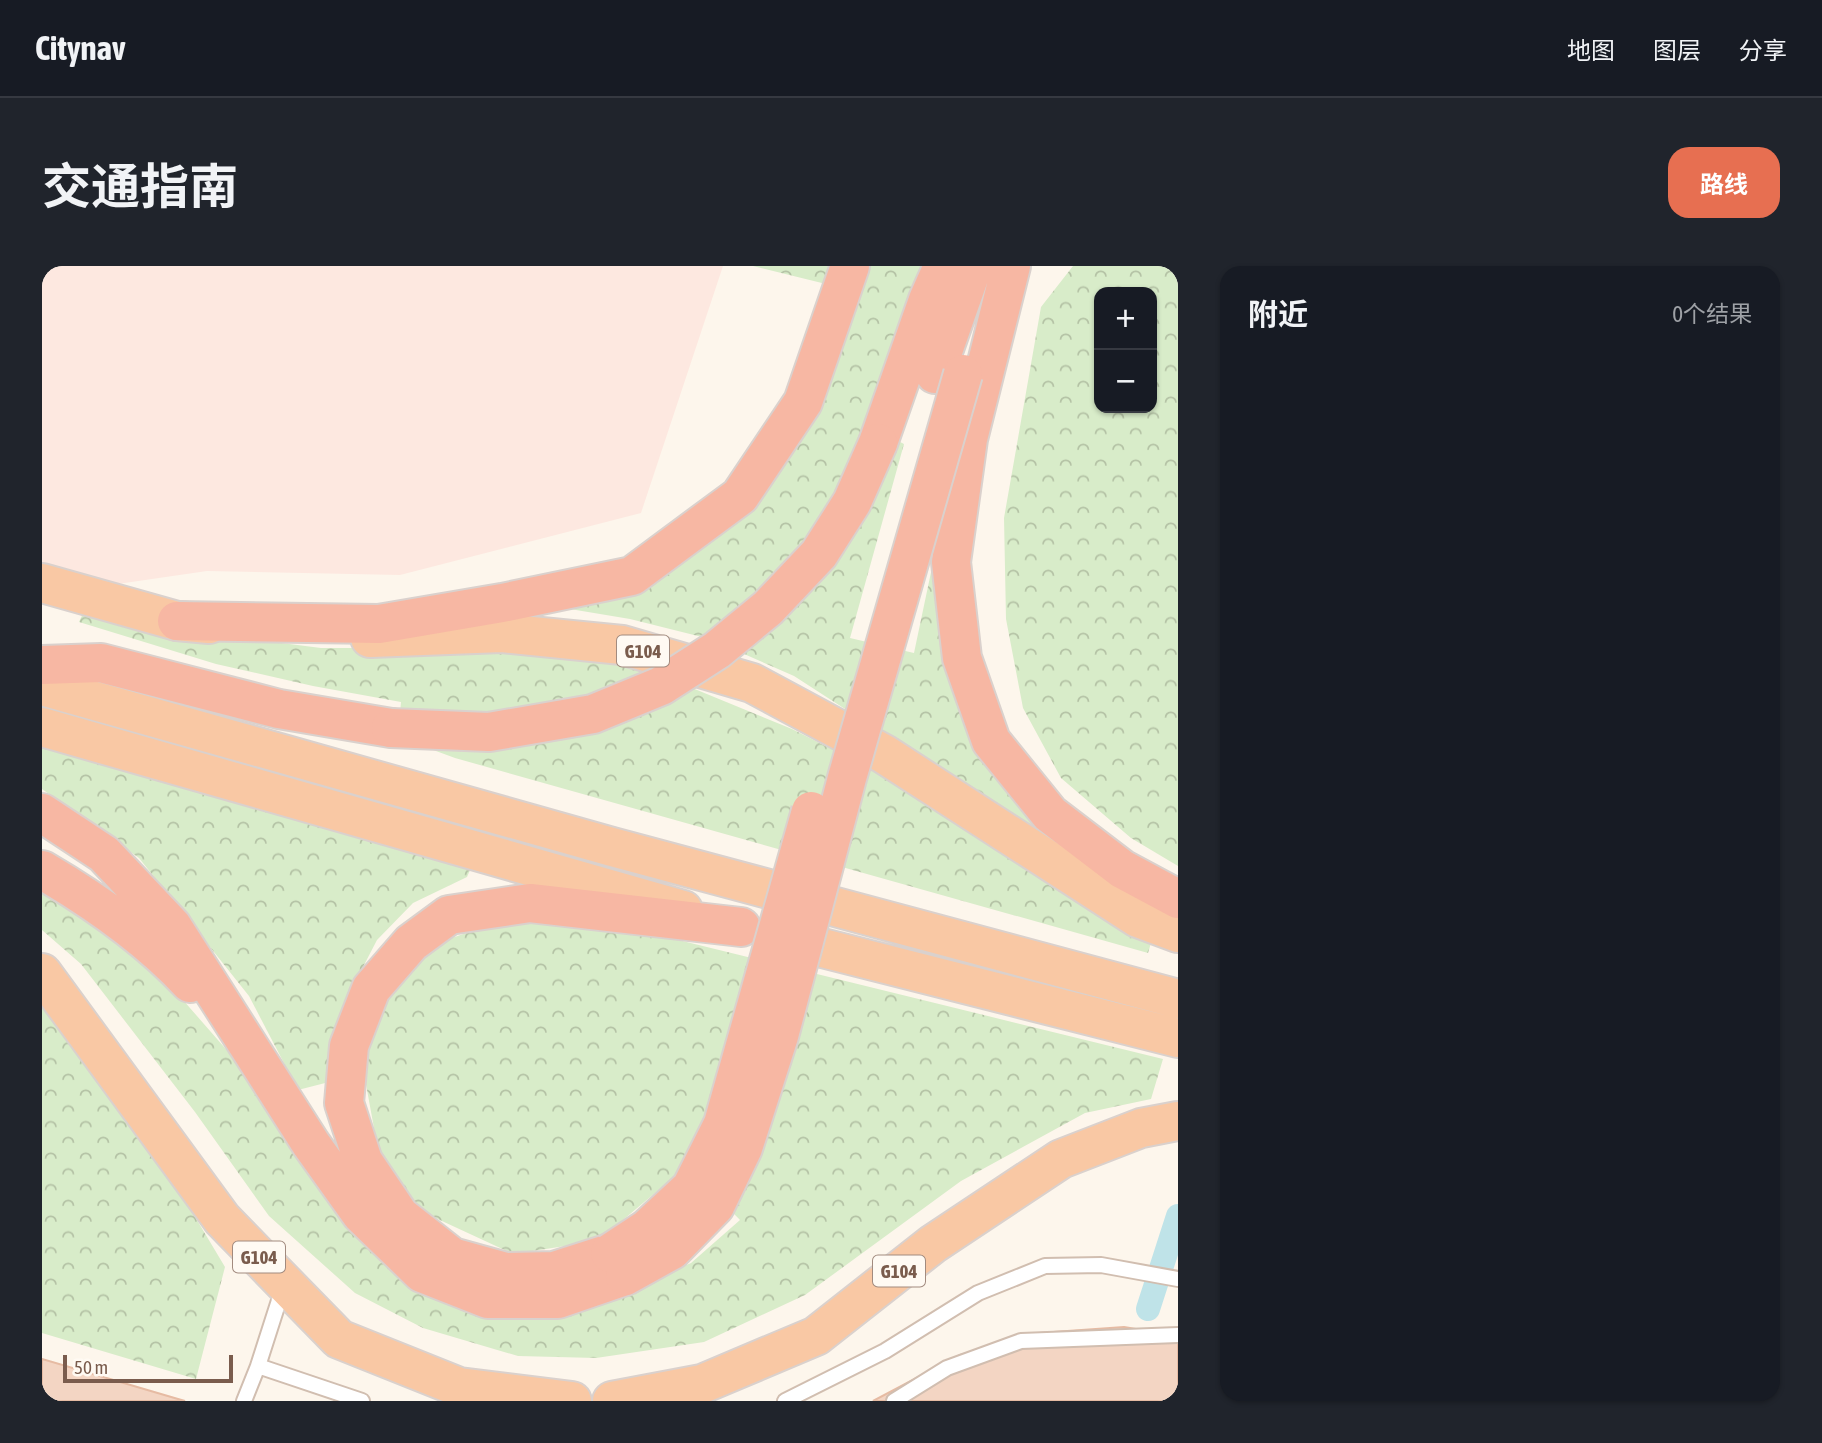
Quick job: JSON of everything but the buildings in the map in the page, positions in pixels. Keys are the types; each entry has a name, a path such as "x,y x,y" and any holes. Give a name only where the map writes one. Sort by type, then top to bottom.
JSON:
{"highway":[{"path":"177,621 379,624 502,603 632,576 740,496 803,402 850,266"},
{"path":"42,665 102,663 279,709 391,728 489,732 593,713 661,686 717,649 768,608 819,554 852,502 878,443 928,300 943,266"},
{"path":"42,813 104,854 172,926 311,1144 361,1214 422,1273 488,1300 558,1298 617,1264 648,1228 691,1188 723,1124 949,374 973,266"},
{"path":"949,374 1011,266"},
{"path":"1011,266 968,439 951,562 962,658 990,741 1050,814 1122,869 1178,899"},
{"name":"G104","path":"42,583 177,621 348,639 502,633 622,645 752,683 884,754 1138,918 1178,933"},
{"path":"42,686 612,847 1178,999"},
{"path":"42,727 741,927 1178,1038"},
{"path":"42,870 74,889 165,956 242,1036"},
{"path":"617,1264 554,1271 506,1272 452,1256 400,1216 363,1161 344,1103 349,1046 371,989 411,943 449,915 530,903 741,927"},
{"name":"G104","path":"42,973 222,1219 339,1339 459,1387 572,1401"},
{"name":"G104","path":"612,1401 702,1384 816,1336 933,1244 1061,1159 1142,1128 1178,1121"}],"lane":[{"path":"785,1401 885,1350 978,1293 1045,1266 1101,1265 1178,1279"},
{"path":"244,1401 285,1284"},
{"path":"894,1401 947,1368 1021,1341 1178,1335"},
{"path":"258,1366 362,1401"}],"shaded area":[{"path":"42,266 723,266 641,513 400,575 207,571 42,595"}],"green space":[{"path":"753,266 838,266 830,285"},
{"path":"870,266 922,266 865,424 904,444 850,638 914,653 946,501 944,612 1071,855 794,676 710,639 630,619 540,604 694,543 836,360"},
{"path":"1073,266 1178,266 1178,866 1131,838 1061,778 1023,708 1006,619 1004,518 1041,307"},
{"path":"86,607 204,633 321,648 458,648 564,654 646,669 792,729 877,772 884,773 973,836 1151,943 1148,953 455,758 398,737 401,702 216,664 79,622"},
{"path":"42,729 474,861 467,877 413,903 377,940 349,994 329,1082 298,1090 249,996 139,858 42,789"},
{"path":"42,884 115,936 183,1000 252,1079 331,1204 574,1312 691,1263 740,1220 687,1166 598,1241 513,1254 416,1209 378,1150 363,1068 382,996 426,947 515,916 609,923 1163,1059 1151,1099 1085,1113 961,1181 805,1295 704,1342 596,1358 518,1356 423,1328 355,1293 269,1216 195,1112 81,964 42,930"},
{"path":"42,998 81,1026 225,1267 196,1379 42,1333"}],"waterway":[{"path":"1148,1309 1178,1216"}]}
